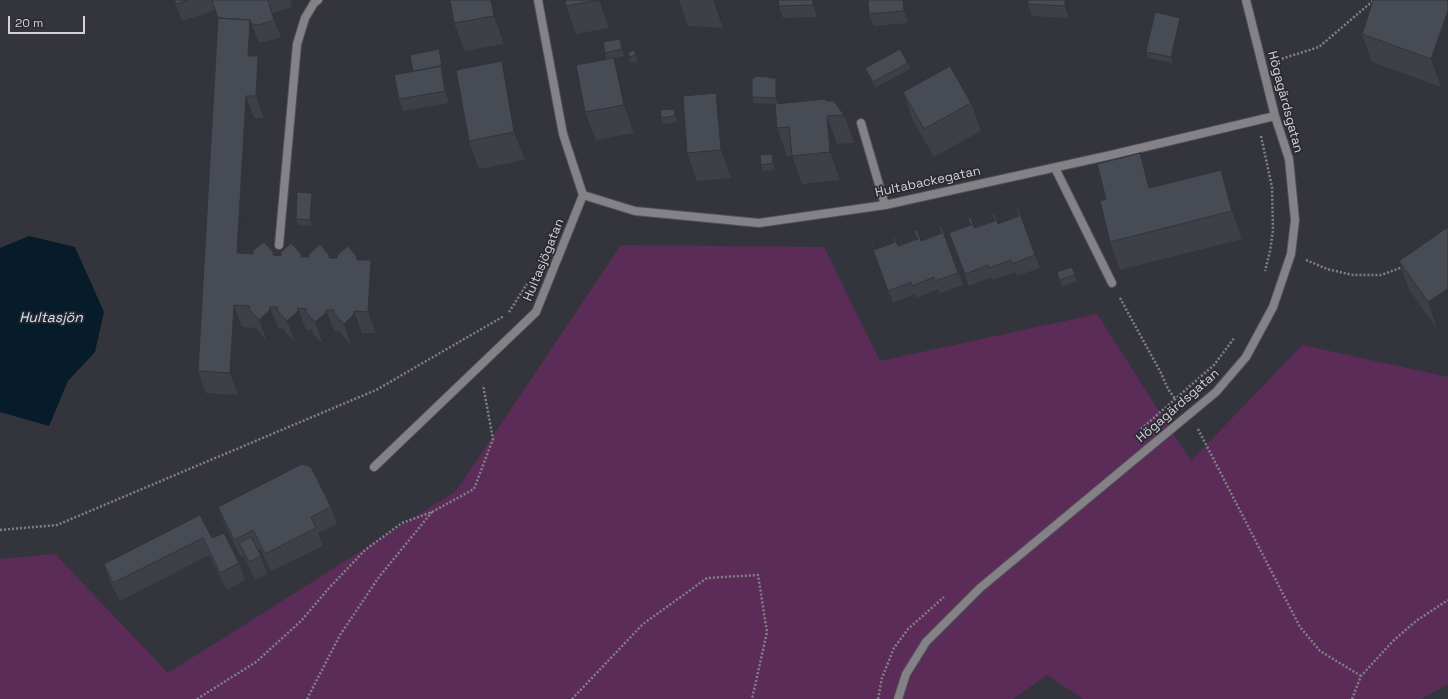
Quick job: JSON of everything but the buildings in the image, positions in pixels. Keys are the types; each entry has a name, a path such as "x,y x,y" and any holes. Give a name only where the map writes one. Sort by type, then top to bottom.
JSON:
{"street":[{"path":"279,245 297,44 306,18 314,3 318,0"},
{"path":"538,0 562,134 583,195"},
{"name":"Högagärdsgatan","path":"898,699 906,674 926,642 980,588 1216,392 1246,357 1273,307 1291,254 1295,220 1289,159 1275,116 1246,0"},
{"name":"Hultabackegatan","path":"583,195 635,211 759,223 885,205 1055,168 1275,116"},
{"path":"861,123 885,205"},
{"path":"1055,168 1112,283"},
{"name":"Hultasjögatan","path":"374,467 536,312 583,195"}],"path":[{"path":"1262,66 1319,46 1374,0"},
{"path":"1257,120 1272,187 1273,230 1264,277"},
{"path":"1291,254 1326,269 1353,275 1381,275 1409,263"},
{"path":"0,530 57,524 376,390 508,314 529,281"},
{"path":"1112,283 1161,373 1168,389 1198,428 1300,627 1320,651 1361,676"},
{"path":"1137,433 1214,365 1236,335"},
{"path":"198,699 256,662 301,621 329,588 365,550 402,523 432,512 474,489 493,439 484,388 476,370"},
{"path":"307,699 340,635 379,578 432,512"},
{"path":"572,699 644,624 707,578 758,575 768,632 752,699"},
{"path":"878,699 882,678 894,648 908,629 948,594"},
{"path":"1352,699 1361,676 1399,636 1416,621 1448,600"}],"shaded area":[{"path":"621,245 824,247 880,361 1097,314 1191,461 1302,345 1448,377 1448,684 1421,699 1083,699 1047,675 1013,699 0,699 0,559 55,554 168,673 456,491"}],"water":[{"name":"Hultasjön","path":"29,236 75,247 104,312 95,352 68,381 49,426 0,412 0,248"}]}
